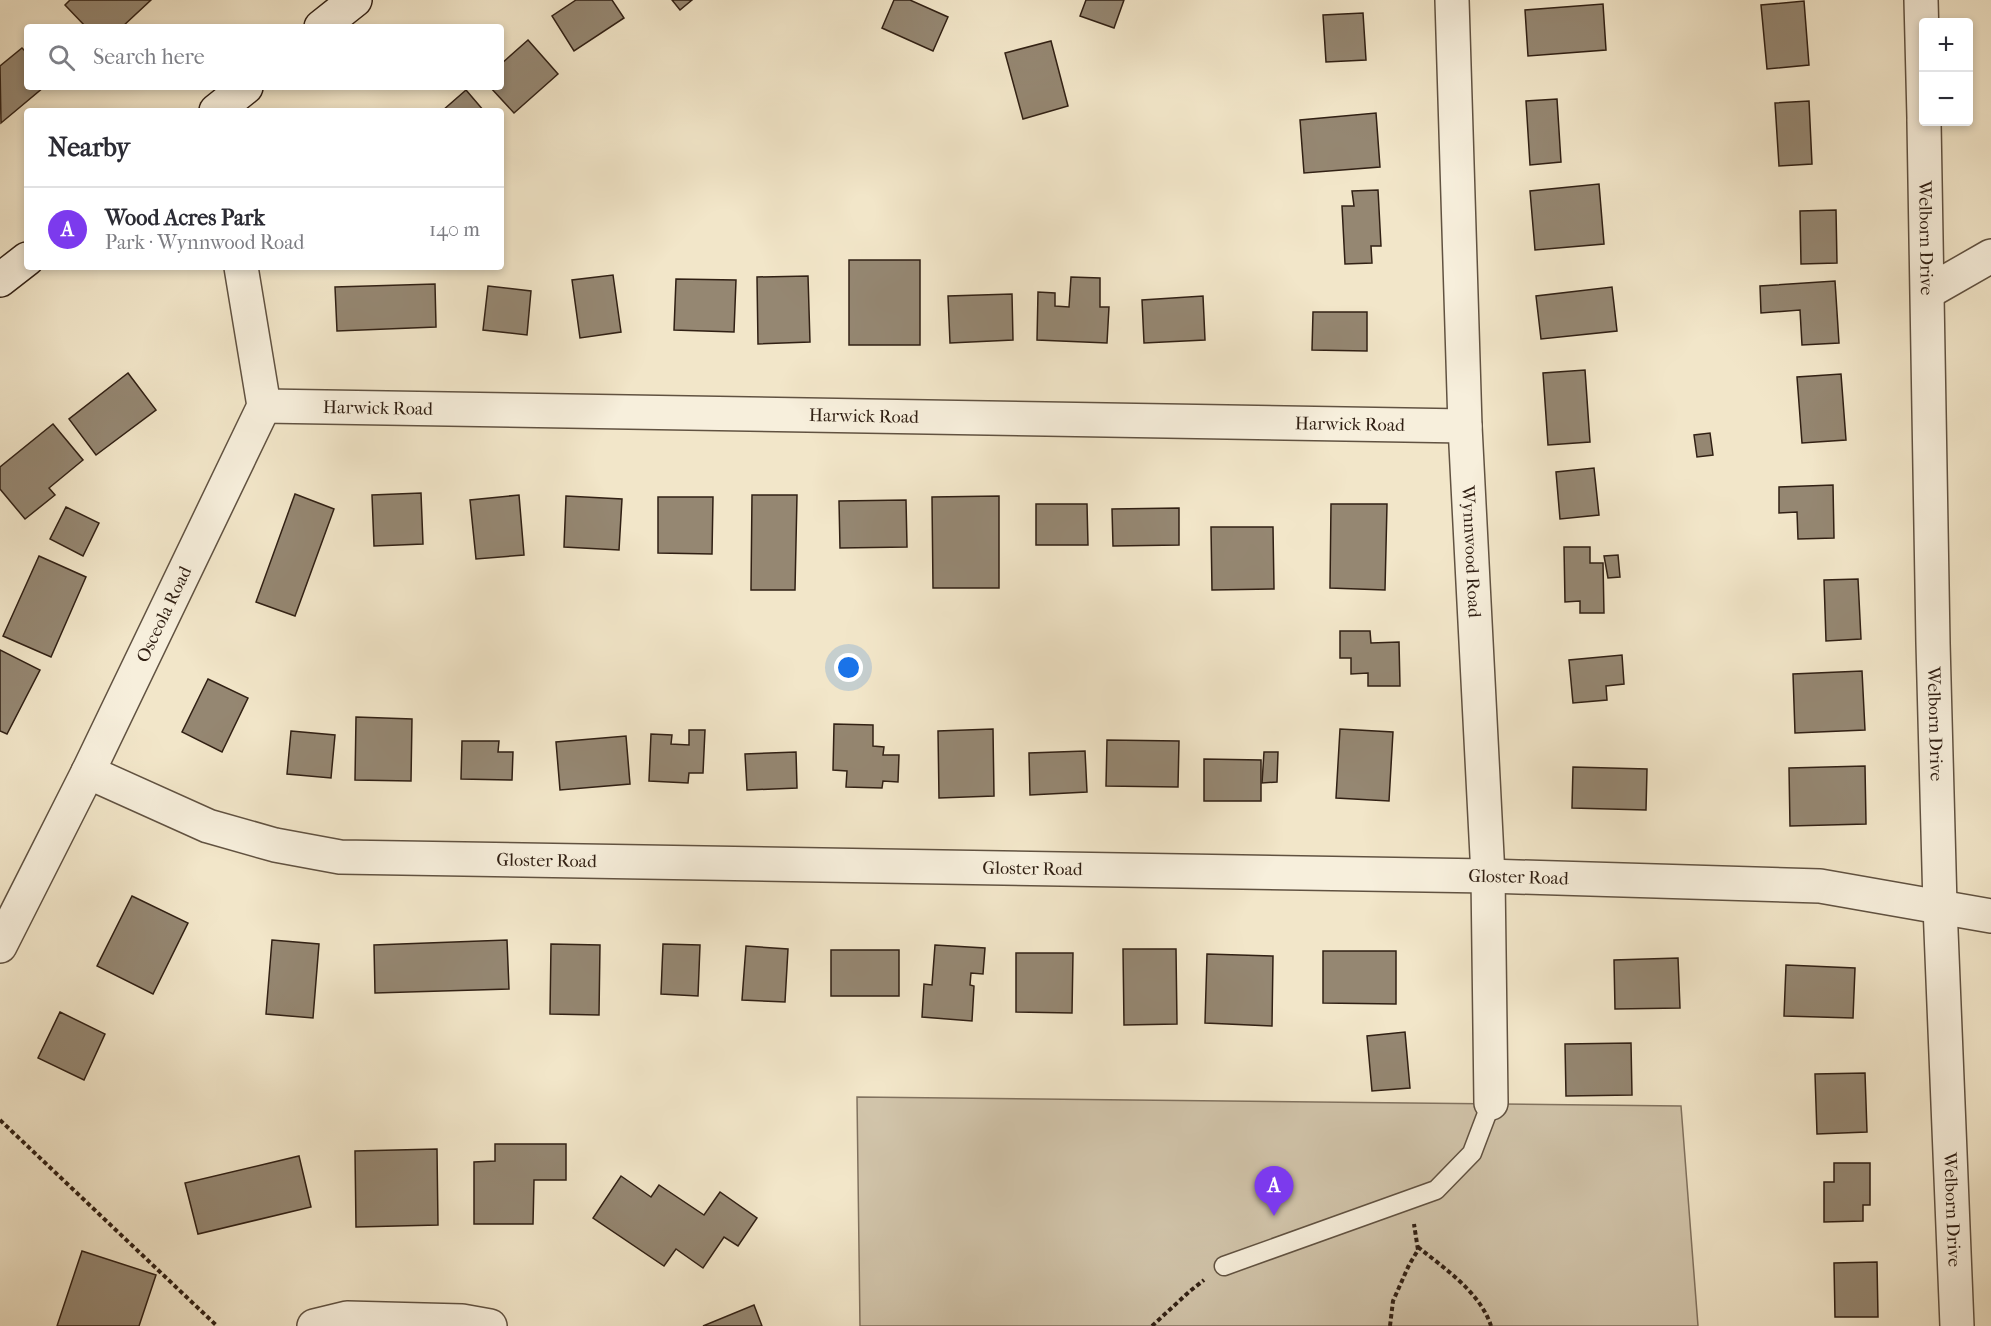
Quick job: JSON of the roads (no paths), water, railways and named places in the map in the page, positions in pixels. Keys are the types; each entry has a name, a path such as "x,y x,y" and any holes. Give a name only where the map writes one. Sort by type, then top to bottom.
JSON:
{"street":[{"path":"325,24 356,0"},
{"name":"Wynnwood Road","path":"1452,0 1465,426 1488,876 1491,1103"},
{"name":"Welborn Drive","path":"1921,0 1923,72"},
{"path":"220,108 242,90"},
{"name":"Welborn Drive","path":"1924,126 1940,906 1957,1326"},
{"path":"1928,292 1991,256"},
{"path":"0,280 24,261"},
{"path":"241,270 264,406"},
{"name":"Harwick Road","path":"264,406 1465,426"},
{"name":"Osceola Road","path":"0,946 88,772 264,406"},
{"name":"Gloster Road","path":"88,772 208,826 275,845 340,856 1488,876 1820,886 1991,916"},
{"path":"314,1326 347,1318 462,1321 490,1326"}],"lane":[{"path":"1224,1266 1436,1190 1472,1154 1491,1103"}],"place":[{"name":"Wood Acres Park","path":"1274,1216"}]}
